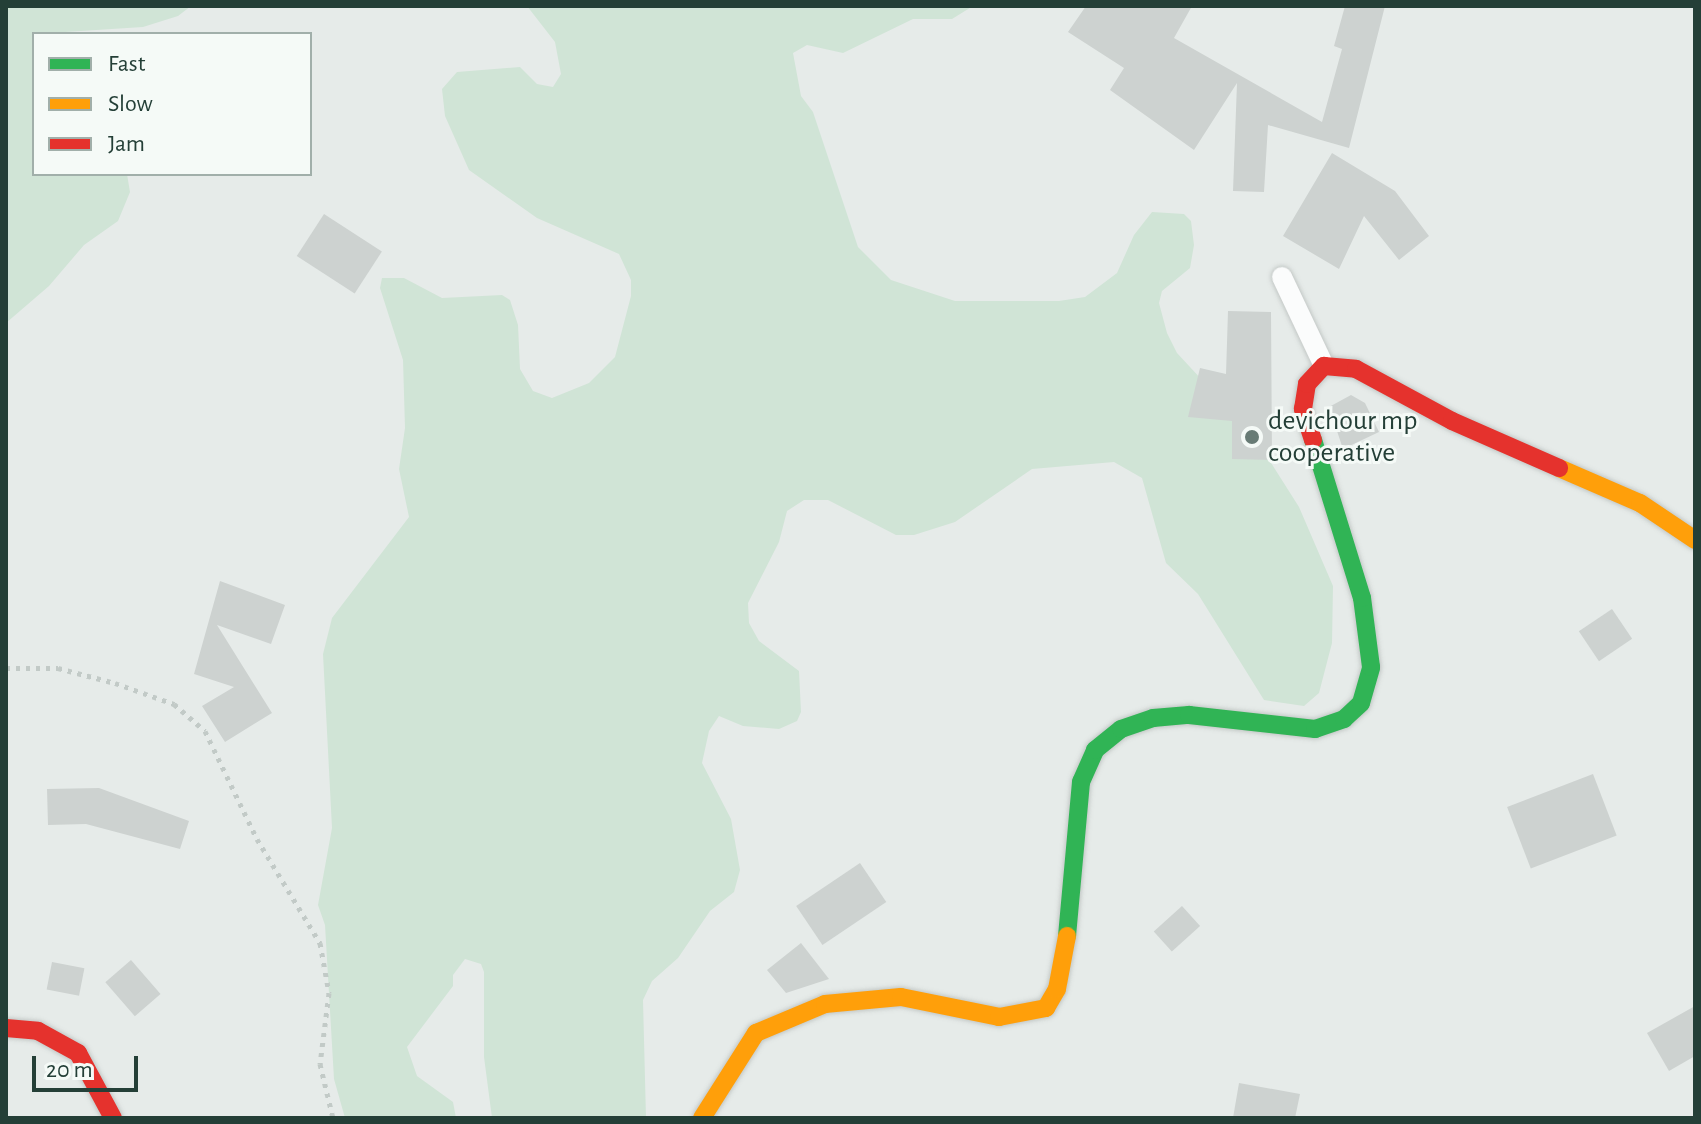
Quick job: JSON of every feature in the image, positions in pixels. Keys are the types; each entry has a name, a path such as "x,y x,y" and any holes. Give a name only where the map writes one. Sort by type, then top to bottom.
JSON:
{"street":[{"path":"702,1118 756,1033 825,1004 901,997 999,1017 1046,1008 1064,955 1081,782 1095,750 1121,729 1189,715 1315,729 1344,719 1361,703 1371,667 1362,598 1303,409 1307,384 1324,366 1356,369 1490,439 1640,503 1695,540"},
{"path":"6,1028 38,1031 78,1053 113,1118"}],"lane":[{"path":"1282,277 1324,366"}],"path":[{"path":"6,668 58,668 115,683 174,704 205,731 257,839 320,943 329,993 320,1064 333,1118"}],"green space":[{"path":"6,6 191,6 178,16 143,27 32,32 32,176 127,176 130,192 118,221 84,245 49,286 6,323"},
{"path":"527,6 973,6 952,19 913,19 843,53 807,45 793,53 801,96 813,112 858,247 891,280 955,301 1059,301 1085,297 1117,273 1134,235 1152,212 1184,214 1191,221 1194,245 1190,268 1162,291 1159,303 1167,333 1177,353 1254,436 1299,507 1333,586 1332,643 1319,693 1304,706 1264,700 1198,594 1166,563 1142,478 1114,462 1032,469 955,522 914,535 896,535 828,500 804,500 787,511 779,542 748,603 749,623 759,641 799,671 801,712 797,721 779,729 743,726 719,716 709,731 702,763 731,819 740,870 734,892 710,911 678,958 652,981 643,1000 646,1118 492,1118 484,1057 484,972 481,964 465,959 453,975 453,986 407,1047 417,1076 453,1102 456,1118 345,1118 334,1079 325,925 318,905 332,828 323,654 332,618 409,517 399,469 405,428 403,360 380,288 382,278 404,278 442,298 502,295 510,300 518,325 520,369 533,391 552,398 589,383 615,357 631,296 631,280 619,254 537,218 469,170 445,116 442,89 457,72 520,67 537,84 553,87 561,74 555,42"}],"building":[{"path":"1086,6 1192,6 1174,38 1322,122 1342,49 1334,46 1345,6 1385,6 1349,148 1268,125 1264,192 1233,191 1237,83 1194,150 1110,90 1124,68 1068,32"},
{"path":"1332,153 1395,191 1429,236 1399,260 1364,216 1339,269 1283,236"},
{"path":"324,214 382,252 355,294 297,256"},
{"path":"1228,311 1271,312 1272,460 1232,459 1232,421 1188,417 1200,368 1226,374"},
{"path":"1351,395 1365,403 1379,432 1343,449 1329,407"},
{"path":"220,581 285,605 271,644 217,625 272,713 225,742 202,706 234,687 194,674"},
{"path":"1612,609 1632,639 1599,661 1579,631"},
{"path":"1593,774 1617,836 1531,869 1507,807"},
{"path":"99,788 189,821 180,849 86,824 48,825 47,789"},
{"path":"860,863 886,902 822,945 796,906"},
{"path":"1182,906 1200,926 1172,951 1154,931"},
{"path":"801,943 829,979 786,993 767,970"},
{"path":"131,960 161,994 135,1016 105,982"},
{"path":"52,962 84,968 79,996 47,989"},
{"path":"1695,1006 1695,1056 1669,1071 1647,1033"},
{"path":"1239,1083 1300,1094 1295,1118 1233,1118"}],"traffic: fast":[{"path":"1067,936 1081,782 1095,750 1121,729 1153,718 1189,715 1315,729 1344,719 1361,703 1371,667 1362,598 1313,440"}],"traffic: slow":[{"path":"1559,468 1640,503 1695,540"},
{"path":"702,1118 756,1033 825,1004 901,997 999,1017 1046,1008 1057,989 1067,936"}],"traffic: jam":[{"path":"1313,440 1303,409 1307,384 1324,366 1356,369 1452,421 1559,468"},
{"path":"6,1028 38,1031 78,1053 113,1118"}],"place":[{"name":"devichour mp cooperative","path":"1252,437"}]}
